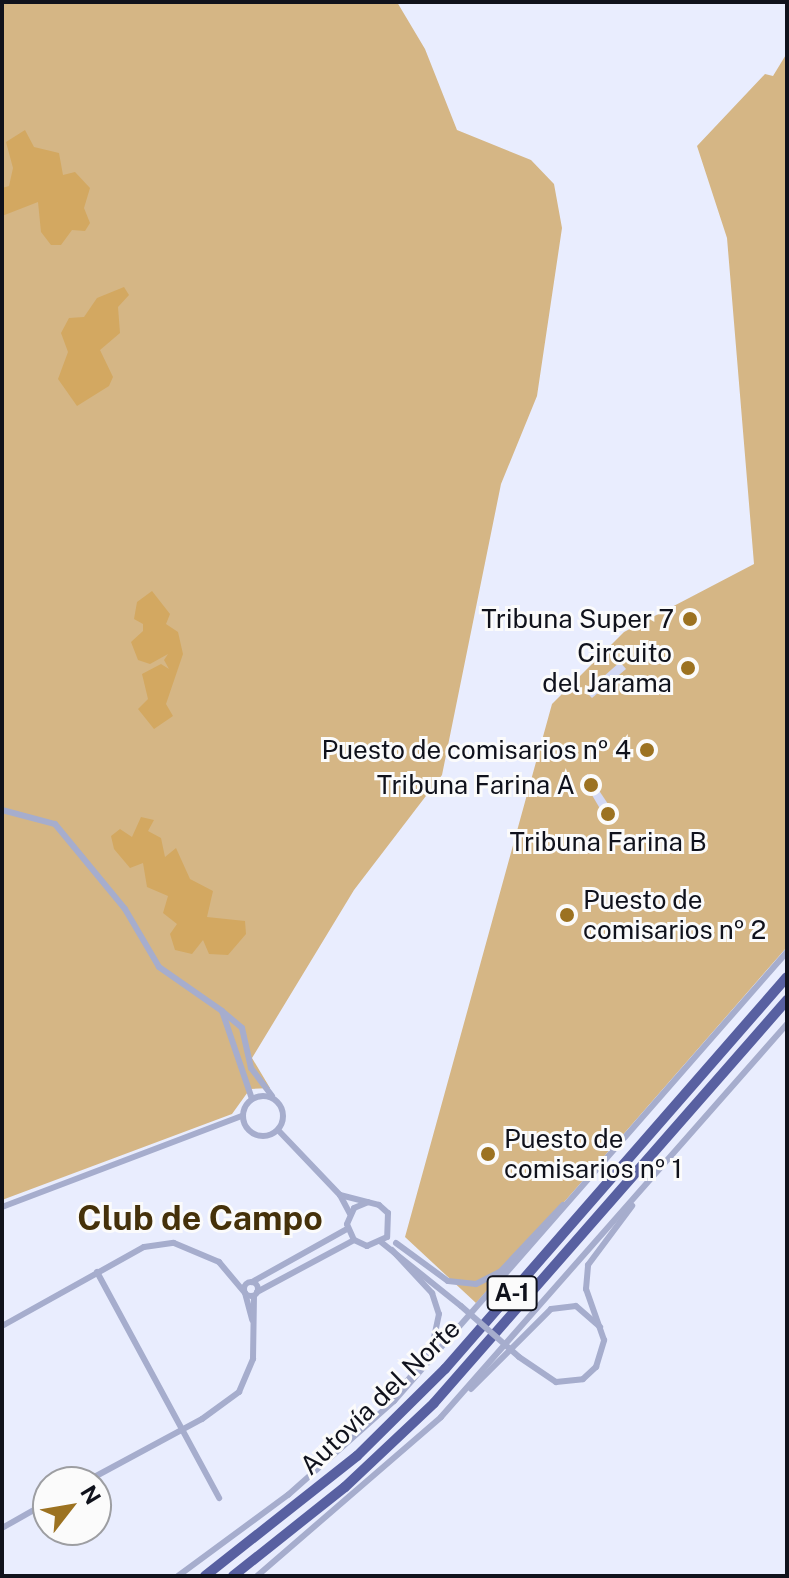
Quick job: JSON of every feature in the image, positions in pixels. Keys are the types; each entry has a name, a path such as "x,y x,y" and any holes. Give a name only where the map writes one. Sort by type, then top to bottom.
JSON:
{"highway":[{"name":"Autovía del Norte","path":"205,1576 345,1466 445,1369 787,977"},
{"name":"Autovía del Norte","path":"233,1576 345,1487 434,1403 787,1000"}],"street":[{"path":"2,810 55,824 125,909 159,967 222,1011 243,1031 251,1068 283,1111 278,1130"},
{"path":"178,1576 288,1495 433,1361 787,952"},
{"path":"2,1207 242,1116 252,1099 233,1030 222,1011"},
{"path":"458,1399 787,1024"},
{"path":"233,1030 243,1031"},
{"path":"252,1099 272,1096"},
{"path":"242,1116 256,1135 278,1130"},
{"path":"278,1130 340,1195 350,1214 347,1229 354,1240 367,1246 381,1242 394,1246 448,1281 476,1284 500,1272 574,1197"},
{"path":"394,1246 546,1378 574,1382 596,1367 602,1330 586,1289 588,1265 641,1190"},
{"path":"340,1195 368,1202 388,1213 394,1246 432,1293 439,1323 431,1352 365,1427"},
{"path":"350,1214 368,1202"},
{"path":"245,1293 251,1282 347,1229"},
{"path":"381,1242 390,1231"},
{"path":"245,1293 256,1294 354,1240"},
{"path":"2,1326 144,1247 174,1243 194,1248 229,1273 251,1282 256,1294 252,1320 253,1359 239,1392 112,1467"},
{"path":"97,1272 219,1498"},
{"path":"229,1273 245,1293 252,1320"},
{"path":"257,1576 364,1490 551,1309 576,1306 602,1330"},
{"path":"2,1528 32,1511"}],"shaded area":[{"path":"2,2 397,2 425,49 457,130 531,160 554,184 562,228 537,396 501,484 442,775 354,890 252,1058 270,1088 250,1089 232,1114 2,1200"},
{"name":"Circuito del Jarama","path":"787,53 787,947 476,1303 405,1237 552,704 624,632 754,564 727,238 697,146 765,74 773,76"},
{"path":"25,130 34,147 59,153 63,175 75,172 90,188 84,208 90,223 85,231 72,230 61,245 51,245 41,232 38,202 2,216 2,188 9,186 13,168 6,142"},
{"path":"124,287 129,295 118,307 120,333 100,350 113,377 109,386 77,406 58,379 68,352 61,333 69,318 84,317 97,298"},
{"path":"152,591 170,614 166,624 178,632 183,654 166,704 173,716 154,729 138,709 148,699 142,674 161,664 169,669 164,660 168,654 150,664 138,660 131,642 143,631 143,624 134,619 137,602"},
{"path":"141,817 154,820 148,831 161,838 165,857 176,848 190,879 213,891 207,917 245,921 246,934 228,955 209,954 203,940 192,954 175,950 170,934 177,924 163,913 168,896 147,887 143,863 130,868 114,849 111,836 120,829 132,837"}],"building":[{"path":"620,662 626,669 592,698 586,692"},
{"path":"588,774 618,819 609,824 582,778"}],"place":[{"name":"Tribuna Super 7","path":"690,619"},
{"name":"Circuito del Jarama","path":"688,668"},
{"name":"Puesto de comisarios nº 4","path":"647,750"},
{"name":"Tribuna Farina A","path":"591,785"},
{"name":"Tribuna Farina B","path":"608,814"},
{"name":"Puesto de comisarios nº 2","path":"567,915"},
{"name":"Puesto de comisarios nº 1","path":"488,1154"}],"district":[{"name":"Club de Campo","path":"200,1219"}]}
